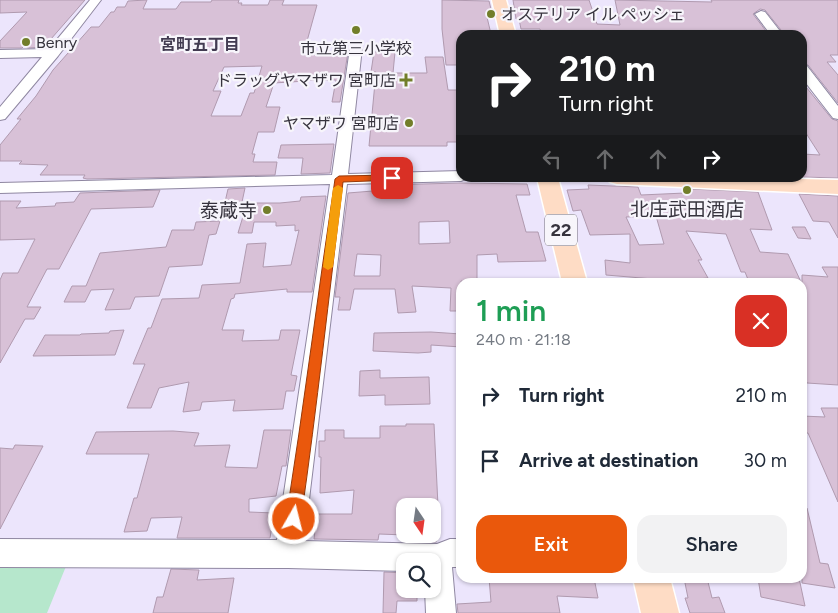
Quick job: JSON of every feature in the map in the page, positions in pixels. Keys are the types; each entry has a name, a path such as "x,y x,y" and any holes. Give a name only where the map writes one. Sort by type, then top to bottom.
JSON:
{"main road":[{"path":"499,0 507,30"},
{"name":"22","path":"548,182 574,278"},
{"path":"715,182 838,187"},
{"path":"653,583 660,613"}],"street":[{"path":"0,116 96,0"},
{"path":"761,14 773,30"},
{"path":"288,554 309,415 319,323 356,48"},
{"path":"0,54 54,53"},
{"path":"807,75 838,115"},
{"path":"0,188 456,176"},
{"path":"0,553 449,555 441,613"}],"green space":[{"path":"0,553 71,554 47,613 0,613"}],"building":[{"path":"0,0 85,0 44,47 0,48 0,41 27,12 0,13"},
{"path":"147,0 143,9 176,9 181,2 211,2 212,0 239,0 238,3 242,3 241,5 268,5 270,0 284,0 282,5 317,5 304,52 348,52 340,102 332,102 336,80 274,83 266,107 280,107 274,132 258,132 252,154 255,154 253,162 277,162 275,175 87,179 83,178 85,175 40,175 48,165 19,164 22,161 0,161 0,145 21,119 17,119 36,96 53,70 91,27 99,27 111,12 114,12 117,7 125,7 128,1","holes":["262,66 254,93 250,93 241,116 211,116 221,91 213,91 224,67"]},
{"path":"442,0 489,1 492,13 486,13 490,30 456,30 456,65 446,65 442,29"},
{"path":"513,0 589,0 597,24 620,25 615,0 712,2 711,0 838,0 838,55 830,55 836,62 827,62 838,75 838,103 807,65 807,30 781,30 765,10 760,9 753,14 765,30 540,30 521,29 519,19 516,19"},
{"path":"374,52 395,52 393,73 427,73 425,57 443,57 448,90 456,90 456,142 447,142 447,146 369,146 376,72 371,72"},
{"path":"807,88 832,119 838,121 838,178 807,177 807,154 820,155 807,135"},
{"path":"334,144 330,173 301,174 303,158 278,158 281,145"},
{"path":"527,184 530,195 516,195 526,232 538,232 546,261 498,262 497,254 477,255 477,278 456,278 456,311 450,311 451,288 412,286 416,312 398,313 395,289 354,289 350,310 338,310 340,297 335,297 348,193 385,190 385,185","holes":["449,221 450,243 419,244 419,222","357,254 381,255 380,276 354,276"]},
{"path":"588,185 638,187 641,195 685,193 683,189 758,192 772,230 750,229 760,252 788,254 799,278 747,278 745,272 741,272 726,234 686,231 702,260 698,260 708,278 642,278 606,275 605,260 630,263 630,234 590,235 581,210 573,211 567,190 589,189","holes":["656,216 664,244 639,245 626,217"]},
{"path":"245,188 242,202 225,202 228,189"},
{"path":"160,190 153,207 91,209 59,269 47,269 27,307 41,307 34,319 25,319 0,363 0,280 3,273 18,273 35,239 0,240 0,201 21,201 16,208 55,206 56,203 74,202 80,193"},
{"path":"799,194 838,196 838,238 829,222 813,221"},
{"path":"326,196 312,292 287,292 287,289 235,294 234,298 231,299 222,330 244,330 242,341 279,340 281,330 300,330 291,375 297,376 294,391 286,391 283,409 233,411 235,400 202,402 200,410 183,412 189,382 159,388 151,408 127,408 145,364 133,364 148,328 151,328 162,299 199,298 202,285 240,283 247,244 266,243 263,267 291,265 299,230 295,231 295,225 276,226 276,222 254,222 252,233 238,233 247,203 280,203 300,201 301,197"},
{"path":"220,221 216,234 209,235 202,265 169,267 159,296 135,297 130,309 105,310 114,289 91,290 85,302 64,302 72,286 86,286 100,253 166,247 172,230 194,230 196,222"},
{"path":"792,227 805,227 811,239 798,238"},
{"path":"822,267 838,267 838,385 807,383 807,278 802,278 802,275 828,277"},
{"path":"124,330 115,355 33,356 45,335 80,335"},
{"path":"374,333 456,334 456,347 431,345 431,352 418,353 373,351"},
{"path":"380,370 380,378 429,377 430,404 385,405 385,395 359,396 360,371"},
{"path":"821,408 838,408 838,502 807,433 807,416 825,417"},
{"path":"406,424 434,424 438,498 396,498 396,535 379,534 378,540 314,539 317,514 352,514 354,490 320,493 321,457 319,457 319,441 325,441 325,430 344,430 344,438 380,438 380,426 406,426"},
{"path":"264,430 291,430 286,466 282,466 276,496 249,499 249,512 274,513 270,538 177,538 182,517 151,518 147,531 124,532 134,498 137,498 149,454 86,454 96,432 173,431 199,433 194,446 230,445 225,467 257,468"},
{"path":"15,445 43,446 0,529 0,448 13,449"},
{"path":"807,508 820,563 828,564 835,588 802,583 807,583"},
{"path":"171,569 199,570 197,580 234,578 228,613 153,613 157,597 163,597"},
{"path":"384,572 396,573 396,598 417,598 417,601 397,601 396,613 383,613"},
{"path":"489,583 595,583 598,598 557,596 560,613 458,613 457,604 491,602"},
{"path":"685,583 708,583 712,598 719,597 725,613 690,613 685,598 688,598"},
{"path":"759,583 800,583 805,606 761,597"}],"slow traffic":[{"path":"328,267 338,188"}],"place":[{"name":"オステリア イル ペッシェ","path":"491,14"},
{"name":"市立第三小学校","path":"356,30"},
{"name":"Benry","path":"26,42"},
{"name":"ドラッグヤマザワ 宮町店","path":"406,80"},
{"name":"ヤマザワ 宮町店","path":"409,123"},
{"name":"北庄武田酒店","path":"687,190"},
{"name":"泰蔵寺","path":"267,210"}],"district":[{"name":"宮町五丁目","path":"200,44"}],"route":[{"path":"294,519 339,179 392,178"}]}
